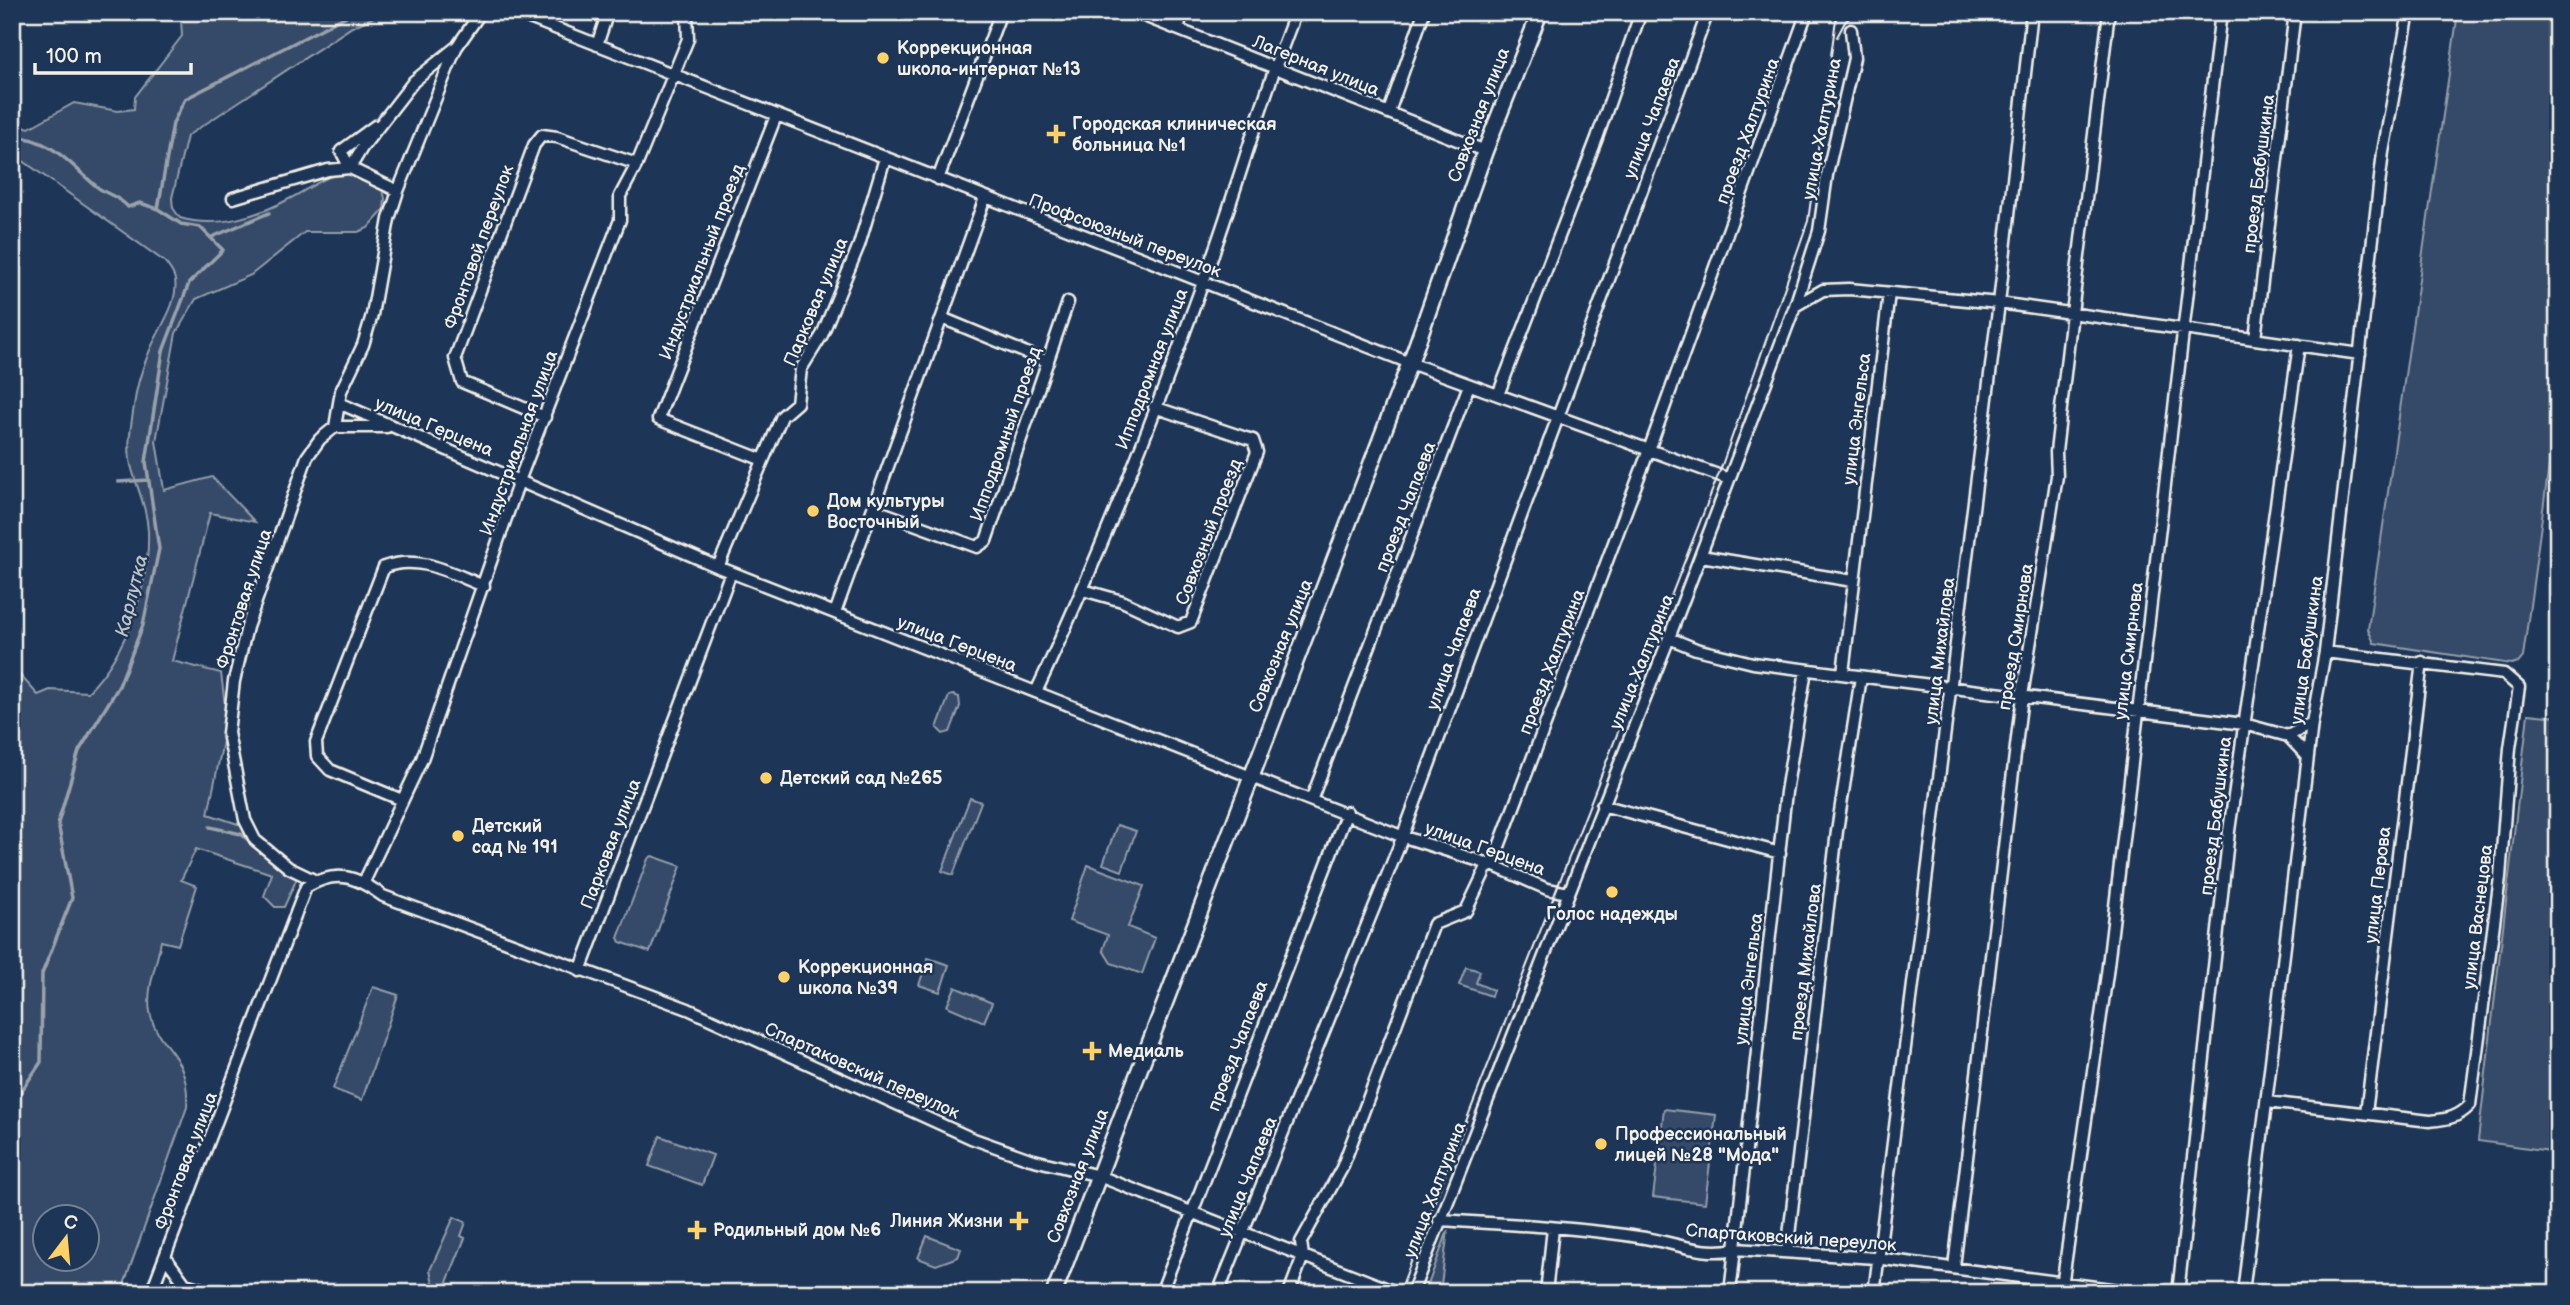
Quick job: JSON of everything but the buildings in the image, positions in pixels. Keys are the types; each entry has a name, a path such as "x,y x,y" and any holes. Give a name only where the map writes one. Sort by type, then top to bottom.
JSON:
{"street":[{"name":"Фронтовая улица","path":"316,881 289,868 254,840 245,820 228,733 234,681 247,627 307,457 320,439 335,427 341,404 341,391 363,345 372,315 389,219 398,191 456,48 481,12"},
{"name":"Профсоюзный переулок","path":"514,12 1203,284 1469,385 1729,479"},
{"path":"597,45 608,12"},
{"name":"Индустриальная улица","path":"364,882 422,759 519,481 620,220 620,196 637,164 666,91 675,76 688,39 687,12"},
{"path":"938,179 1001,12"},
{"name":"Лагерная улица","path":"1134,12 1485,151"},
{"path":"1178,28 1183,12"},
{"name":"Ипподромная улица","path":"1036,692 1083,590 1203,284 1274,66 1296,12"},
{"path":"1389,113 1424,12"},
{"name":"Совхозная улица","path":"1054,1293 1249,776 1410,363 1485,151 1540,12"},
{"path":"1498,395 1597,138 1641,12"},
{"name":"улица Чапаева","path":"1218,1293 1401,836 1708,12"},
{"name":"проезд Халтурина","path":"1289,1293 1303,1256 1301,1242 1342,1168 1434,924 1466,911 1486,869 1492,865 1650,450 1807,12"},
{"name":"улица Михайлова","path":"1874,1293 1876,1258 1952,688 2032,12"},
{"name":"проезд Смирнова","path":"1954,1266 2022,696 2057,476 2056,452 2109,12"},
{"name":"улица Смирнова","path":"2061,1293 2107,974 2221,12"},
{"name":"проезд Бабушкина","path":"2255,339 2295,12"},
{"name":"улица Бабушкина","path":"2243,1293 2312,723 2325,652 2383,152 2409,12"},
{"name":"улица Халтурина","path":"1412,1293 1701,556 1795,306 1819,231 1827,175 1854,58 1852,30"},
{"path":"350,168 414,81 456,48"},
{"name":"Индустриальный проезд","path":"763,460 658,419 776,116"},
{"path":"350,168 341,151 382,122"},
{"name":"Фронтовой переулок","path":"545,417 462,382 455,358 464,333 534,145 542,135 557,137 637,164"},
{"name":"Парковая улица","path":"718,567 782,416 797,403 801,369 822,335 859,245 885,158"},
{"path":"233,198 328,170 350,168 398,191"},
{"path":"835,613 985,198"},
{"path":"1795,306 1823,290 1849,289 1999,303 2360,354"},
{"name":"улица Энгельса","path":"1843,673 1889,293"},
{"name":"Ипподромный проезд","path":"873,509 977,547 986,541 1068,302"},
{"path":"942,318 1048,362"},
{"name":"проезд Бабушкина","path":"2178,1293 2227,844 2299,345"},
{"name":"проезд Чапаева","path":"1312,798 1469,385"},
{"name":"улица Герцена","path":"341,404 718,567 1249,776 1312,798 1401,836 1492,865 1547,889 1569,893"},
{"name":"Совхозный проезд","path":"1083,590 1122,601 1183,627 1191,622 1201,598 1257,452 1256,446 1246,438 1154,407"},
{"path":"335,427 391,427"},
{"path":"1701,556 1853,581"},
{"path":"402,800 330,770 317,756 316,742 384,566 401,561 420,561 484,586"},
{"name":"Парковая улица","path":"580,971 731,572"},
{"path":"1669,638 1696,649 1742,660 1806,670 2137,713 2244,724 2288,736 2308,757"},
{"path":"2325,652 2421,662"},
{"name":"улица Васнецова","path":"2366,1113 2430,1121 2450,1119 2470,1105 2500,877 2510,748 2519,687 2504,674 2421,662"},
{"name":"улица Перова","path":"2366,1113 2421,662"},
{"name":"улица Энгельса","path":"1730,1293 1786,792 1806,670"},
{"name":"проезд Михайлова","path":"1787,1252 1838,831 1861,677"},
{"path":"2288,736 2312,723"},
{"path":"1602,805 1780,853"},
{"name":"проезд Чапаева","path":"1161,1293 1190,1211 1347,812"},
{"name":"Спартаковский переулок","path":"316,881 330,875 364,882 383,896 699,1014 971,1138 1030,1159 1099,1176 1398,1293"},
{"name":"Фронтовая улица","path":"153,1293 306,887 316,881"},
{"path":"2267,1102 2366,1113"},
{"name":"Спартаковский переулок","path":"1439,1220 1647,1238 1683,1248 1720,1252 1735,1249 1787,1252 1954,1266 2141,1293"},
{"path":"1546,1293 1553,1228"},
{"path":"166,1258 185,1284"},
{"path":"153,1293 185,1284 215,1293"}],"shaded area":[{"path":"175,12 385,12 352,27 187,136 172,198 173,208 180,218 208,222 237,219 265,210 331,176 348,172 362,175 381,185 385,198 384,210 368,228 358,232 305,232 251,275 196,299 176,333 156,441 164,490 212,477 255,522 210,513 172,661 221,673 227,722 208,814 247,827 298,876 284,907 275,907 264,896 272,874 196,849 181,880 197,886 178,945 161,941 149,994 154,1025 183,1074 187,1088 187,1107 121,1293 12,1293 12,697 19,685 20,675 38,695 50,690 88,692 114,659 133,618 145,574 148,531 144,507 130,462 130,430 141,374 174,299 175,280 165,262 12,153 12,122 29,128 74,103 118,111 134,109 135,97 182,36 181,19"},
{"path":"2458,12 2558,12 2558,399 2523,657 2519,662 2511,664 2374,643 2368,629"},
{"path":"949,696 959,697 960,706 950,732 943,734 937,728"},
{"path":"2528,714 2558,717 2558,1152 2478,1141"},
{"path":"970,798 981,802 953,875 942,871"},
{"path":"1117,825 1136,831 1122,871 1103,864"},
{"path":"652,856 681,866 650,952 620,942 618,938 648,859"},
{"path":"1088,865 1144,886 1128,927 1155,938 1142,974 1111,963 1103,950 1108,935 1069,921"},
{"path":"928,958 949,965 940,992 919,985"},
{"path":"1466,967 1480,971 1476,983 1493,990 1491,996 1459,985"},
{"path":"373,987 398,995 362,1100 333,1089"},
{"path":"955,987 992,1003 984,1022 947,1006"},
{"path":"1664,1109 1716,1115 1705,1203 1653,1197"},
{"path":"660,1136 713,1155 702,1185 649,1166"},
{"path":"454,1217 466,1222 461,1236 465,1238 445,1287 433,1283 430,1270"},
{"path":"1448,1230 1440,1293 1425,1293"},
{"path":"927,1236 961,1249 958,1257 936,1265 918,1258"}],"waterway":[{"path":"158,209 173,123 185,99 354,12"},
{"name":"Карлутка","path":"12,135 50,147 100,189 128,207 140,203 158,209 181,224 200,227 223,250 189,283 163,351 146,462 159,549 143,625 119,686 79,751 58,823 72,898 42,974 41,1062 12,1105"},
{"path":"212,237 269,213"},
{"path":"118,482 148,480"},
{"path":"210,827 241,834 280,867"}],"tram line":[{"path":"1399,1293 1721,468 1808,221 1837,12"},
{"path":"1837,37 1845,22 1855,12"}],"place":[{"name":"Коррекционная школа-интернат №13","path":"883,58"},
{"name":"Городская клиническая больница №1","path":"1056,134"},
{"name":"Дом культуры Восточный","path":"813,511"},
{"name":"Детский сад №265","path":"766,778"},
{"name":"Детский сад № 191","path":"458,836"},
{"name":"Голос надежды","path":"1612,892"},
{"name":"Коррекционная школа №39","path":"784,977"},
{"name":"Медиаль","path":"1092,1051"},
{"name":"Профессиональный лицей №28 \"Мода\"","path":"1601,1144"},
{"name":"Линия Жизни","path":"1019,1221"},
{"name":"Родильный дом №6","path":"697,1230"}]}
